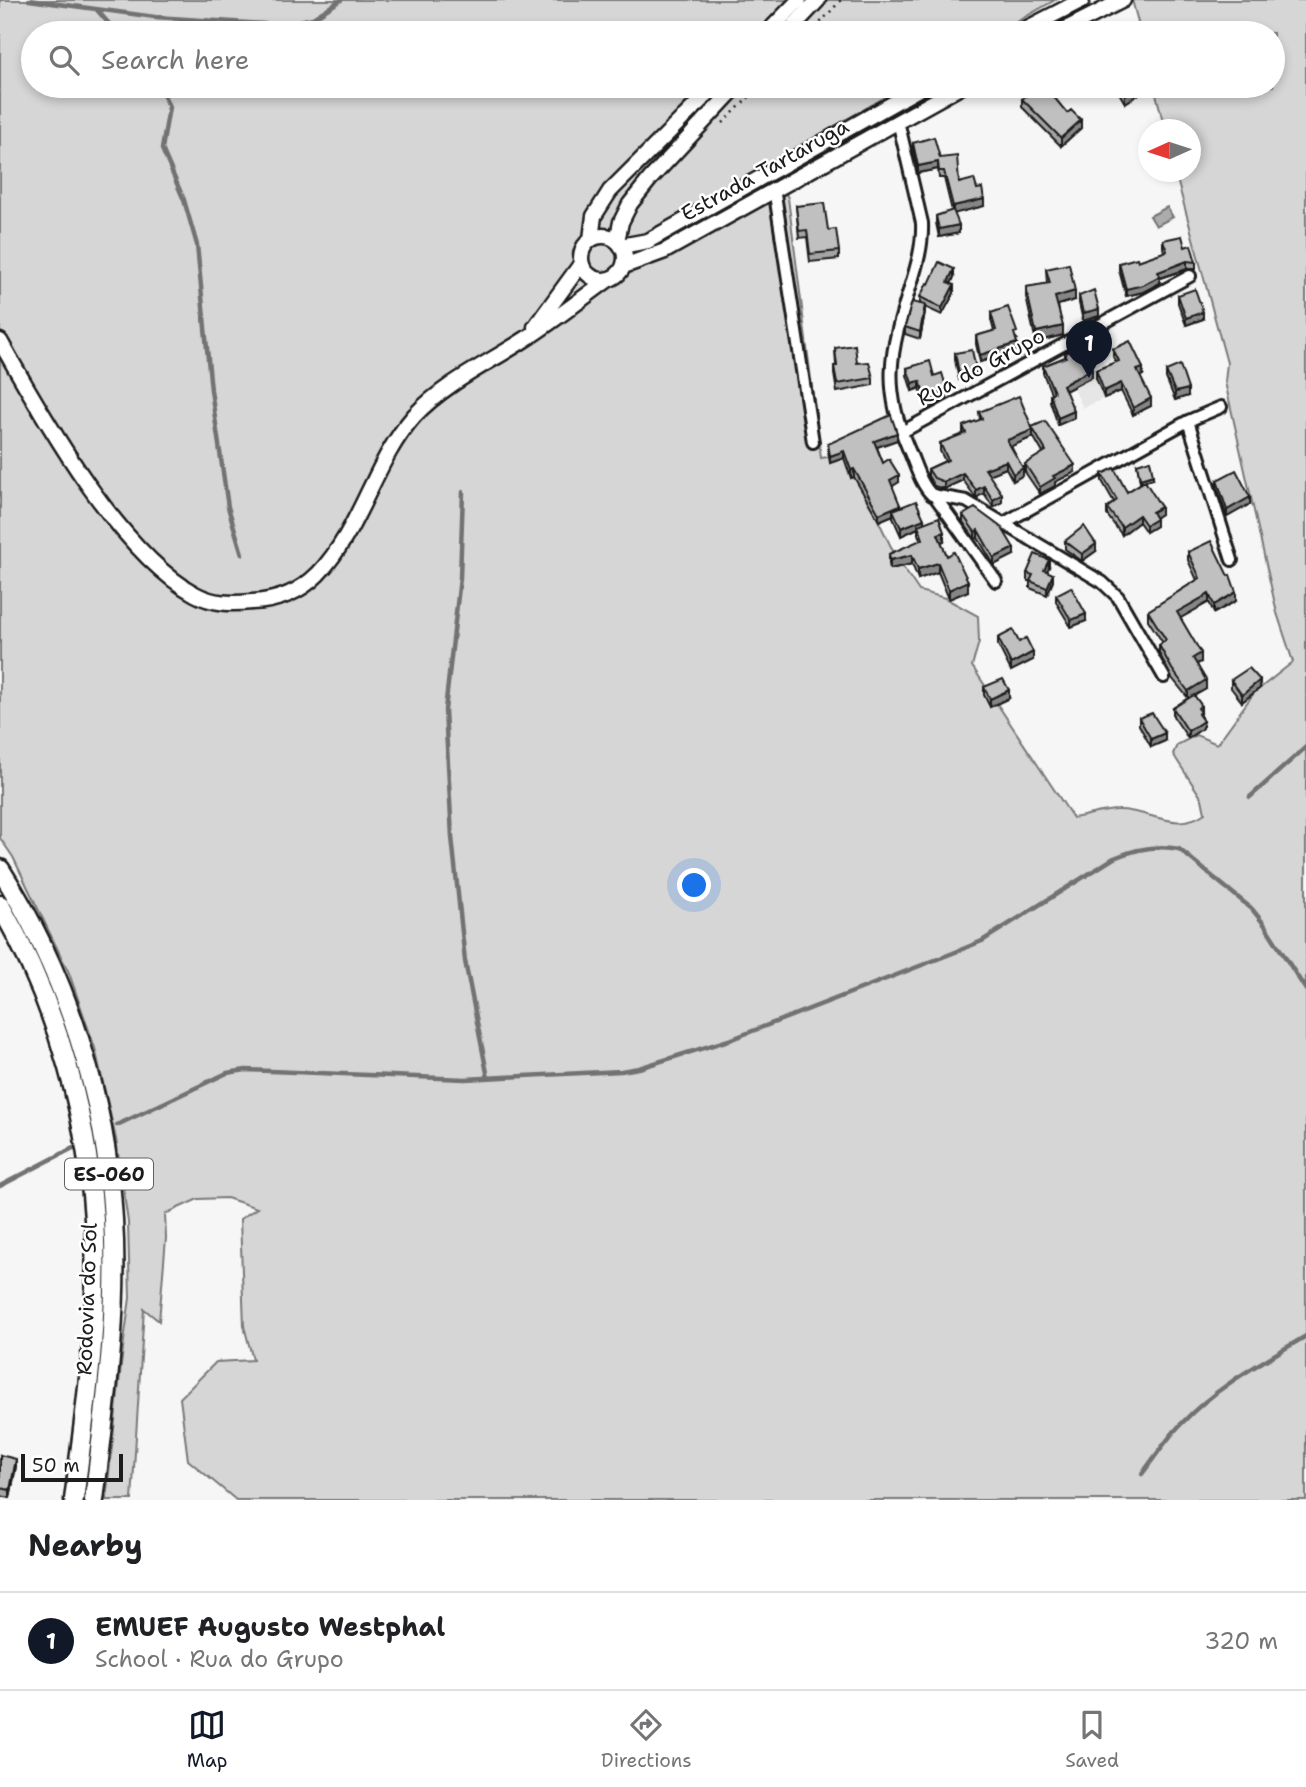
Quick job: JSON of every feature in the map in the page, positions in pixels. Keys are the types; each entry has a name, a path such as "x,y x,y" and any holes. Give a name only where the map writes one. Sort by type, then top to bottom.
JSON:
{"main road":[{"name":"Rodovia do Sol","path":"0,869 37,938 65,999 91,1080 105,1142 113,1222 111,1322 94,1500"},
{"name":"Rodovia do Sol","path":"0,905 29,962 60,1042 74,1087 88,1156 95,1240 95,1278 88,1388 74,1500"}],"street":[{"path":"779,21 799,0"},
{"path":"798,21 818,0"},
{"path":"1041,21 1082,0"},
{"path":"1082,21 1123,0"},
{"path":"528,337 581,264 582,250 591,239 594,216 610,191 703,98"},
{"path":"581,264 595,279 615,277 624,266 624,252 619,243 621,222 630,204 726,98"},
{"name":"Estrada Tartaruga","path":"619,243 648,240 902,98"},
{"name":"Estrada Tartaruga","path":"624,266 665,251 940,98"},
{"name":"Rua do Grupo","path":"898,121 923,235 920,255 898,327 891,370 893,404 924,485 996,581"},
{"path":"775,188 813,442"},
{"path":"591,239 604,236 619,243"},
{"name":"Rua do Grupo","path":"902,432 1190,276"},
{"path":"0,341 81,474 149,559 196,595 216,602 234,604 278,599 317,574 337,550 396,441 414,416 436,396 528,337 608,279"},
{"path":"1004,523 1188,421 1221,407"},
{"path":"1188,421 1232,560"},
{"path":"934,495 966,501 1061,556 1111,590 1118,597 1164,677"}],"path":[{"path":"822,21 841,0"}],"shaded area":[{"path":"0,0 1055,0 1018,21 21,21 21,98 884,98 771,162 788,198 821,458 846,454 896,557 919,591 945,598 978,616 979,642 972,666 1073,818 1118,810 1183,821 1205,813 1202,799 1173,754 1177,745 1196,735 1217,744 1254,693 1293,662 1277,613 1225,382 1227,363 1178,182 1201,182 1201,119 1162,119 1157,98 1285,98 1285,21 1138,21 1132,0 1306,0 1306,1500 236,1500 188,1460 180,1398 216,1362 253,1360 244,1326 240,1219 257,1208 227,1198 198,1199 165,1214 166,1238 159,1321 144,1309 132,1500 106,1500 130,1298 128,1222 116,1139 95,1048 69,973 13,857 0,838"},
{"path":"1167,207 1173,217 1156,226 1150,216"},
{"path":"1096,344 1116,393 1083,408 1061,362"}],"building":[{"path":"1055,98 1067,113 1071,110 1081,120 1061,138 1022,99"},
{"path":"934,137 940,158 957,156 959,183 974,179 977,189 982,188 984,199 953,206 944,171 939,171 938,162 918,166 913,143"},
{"path":"824,203 828,230 836,229 839,251 810,254 807,230 799,231 796,206"},
{"path":"953,210 959,225 939,229 936,216"},
{"path":"1182,236 1185,247 1191,245 1196,262 1187,261 1158,272 1160,276 1143,285 1126,289 1119,263 1137,258 1138,261 1167,251 1163,240"},
{"path":"939,262 954,269 948,282 954,285 942,308 920,297"},
{"path":"1069,264 1075,291 1055,297 1063,326 1036,332 1026,287 1050,283 1046,269"},
{"path":"1195,289 1203,312 1186,318 1178,295"},
{"path":"1094,290 1099,309 1083,313 1079,296"},
{"path":"912,302 925,305 920,332 905,327"},
{"path":"1008,307 1017,332 1014,333 1017,343 980,355 976,336 996,330 991,313"},
{"path":"1130,341 1143,368 1137,370 1151,398 1133,408 1121,383 1104,391 1096,370 1119,361 1113,349"},
{"path":"855,345 857,363 869,362 873,378 837,384 835,348"},
{"path":"1082,345 1092,369 1063,385 1074,411 1058,418 1050,394 1054,392 1043,366 1066,357 1065,353"},
{"path":"972,350 976,369 959,373 955,353"},
{"path":"930,361 934,376 942,373 947,390 927,402 920,381 912,383 907,368"},
{"path":"1180,365 1188,389 1175,392 1166,371"},
{"path":"1019,396 1033,430 1007,440 1023,468 1013,474 1006,461 985,469 1002,494 993,500 984,486 976,490 963,473 944,482 934,478 928,469 948,460 940,443 966,433 963,426 982,419 979,412"},
{"path":"891,415 897,433 874,441 883,463 889,459 899,475 890,480 900,505 879,514 854,469 851,470 844,451 830,456 828,444"},
{"path":"1045,421 1075,465 1053,476 1055,478 1040,487 1025,464 1046,451 1032,427"},
{"path":"1150,460 1153,475 1140,479 1137,464"},
{"path":"1114,468 1127,492 1145,481 1161,507 1152,512 1156,519 1146,525 1139,515 1122,527 1107,508 1117,500 1102,474"},
{"path":"1236,470 1250,497 1227,510 1217,480"},
{"path":"916,501 924,519 901,528 893,510"},
{"path":"975,508 1002,528 1014,548 994,558 978,530 975,532 963,515"},
{"path":"939,517 944,532 938,534 947,556 954,552 968,581 949,590 938,563 918,569 912,555 890,560 889,554 923,539 918,525"},
{"path":"1084,526 1096,544 1082,554 1065,541"},
{"path":"1211,541 1236,592 1214,605 1209,594 1177,612 1201,653 1193,658 1206,680 1188,691 1159,645 1166,640 1148,611 1200,578 1188,552"},
{"path":"1035,554 1049,560 1044,570 1053,574 1047,588 1030,581 1033,575 1027,573"},
{"path":"1071,587 1086,614 1071,620 1056,595"},
{"path":"1013,630 1019,642 1026,638 1033,652 1011,664 998,638"},
{"path":"1249,668 1260,680 1242,695 1231,680"},
{"path":"1003,679 1009,690 990,699 984,687"},
{"path":"1194,695 1201,705 1198,708 1201,712 1198,714 1203,721 1188,731 1173,708"},
{"path":"1152,713 1165,733 1151,739 1139,718"},
{"path":"0,1455 16,1459 10,1490 0,1488"}],"waterway":[{"path":"29,0 155,17 218,21"},
{"path":"299,21 313,18 341,0"},
{"path":"97,10 107,21"},
{"path":"165,98 169,107 162,149 184,200 197,245 211,390 228,507 242,554"},
{"path":"463,492 460,578 445,710 452,837 465,961 488,1078"},
{"path":"1250,797 1306,747"},
{"path":"117,1125 227,1073 246,1070 465,1079 639,1068 732,1039 982,941 1114,858 1154,847 1179,849 1252,909 1306,990"},
{"path":"0,1186 73,1148"},
{"path":"1142,1474 1166,1441 1210,1397 1306,1336"}],"place":[{"name":"EMUEF Augusto Westphal","path":"1089,378"}]}
